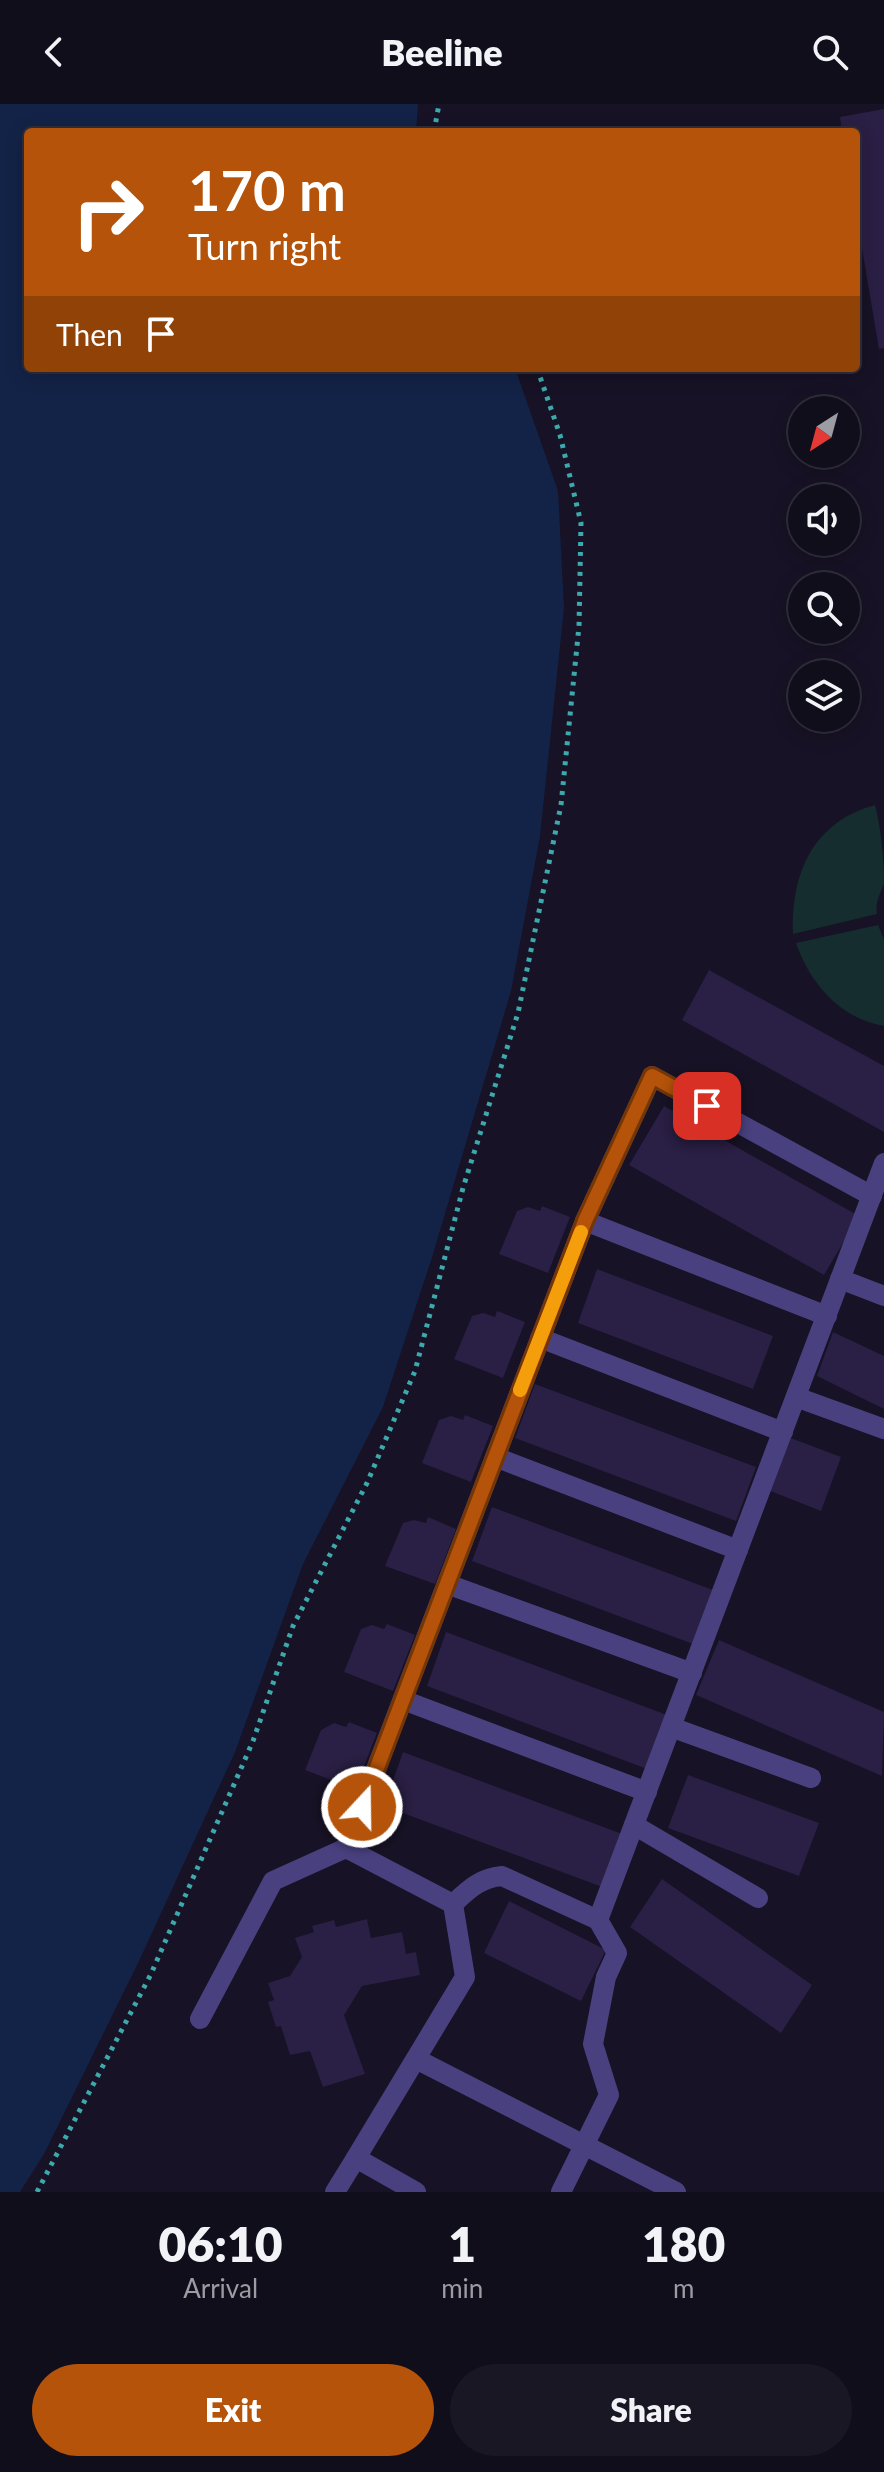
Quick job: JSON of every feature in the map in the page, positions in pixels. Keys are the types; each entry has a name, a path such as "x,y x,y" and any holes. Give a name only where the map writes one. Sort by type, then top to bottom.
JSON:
{"street":[{"path":"200,2019 273,1881 346,1848 585,1221 652,1076 872,1196"},
{"path":"598,1920 884,1163"},
{"path":"585,1221 827,1316"},
{"path":"840,1279 884,1296"},
{"path":"540,1338 783,1432"},
{"path":"796,1397 884,1429"},
{"path":"495,1457 738,1550"},
{"path":"447,1584 692,1673"},
{"path":"403,1700 647,1792"},
{"path":"671,1727 811,1778"},
{"path":"634,1825 758,1898"},
{"path":"346,1848 453,1904"},
{"path":"453,1904 480,1881 502,1876 598,1920 617,1953 606,1977 593,2044 609,2095 561,2192"},
{"path":"335,2192 465,1977 453,1904"},
{"path":"416,2059 676,2192"},
{"path":"356,2158 416,2192"}],"path":[{"path":"435,128 439,104"},
{"path":"37,2192 151,1974 253,1741 293,1626 367,1483 415,1371 463,1188 518,1013 561,805 579,626 581,523 560,435 538,372"}],"green space":[{"path":"875,805 884,874 877,914 793,934 796,890 810,853 821,837 836,824"},
{"path":"878,925 884,939 884,1026 853,1015 828,996 809,972 796,943"}],"water":[{"path":"0,104 418,104 416,128 24,128 24,372 516,372 558,491 564,608 540,836 511,991 433,1254 383,1407 303,1564 235,1752 140,1959 44,2154 20,2192 0,2192"}],"building":[{"path":"884,109 884,348 879,349 860,237 860,128 841,128 840,117"},
{"path":"709,970 884,1066 884,1132 682,1020"},
{"path":"664,1106 859,1216 824,1275 629,1165"},
{"path":"542,1206 570,1217 548,1273 499,1254 517,1211 528,1207 540,1211"},
{"path":"597,1269 773,1336 753,1389 578,1323"},
{"path":"497,1311 525,1322 503,1378 454,1359 472,1316 483,1313 495,1317"},
{"path":"833,1332 884,1356 884,1409 817,1376"},
{"path":"535,1384 756,1467 736,1521 515,1438"},
{"path":"465,1415 493,1426 471,1482 422,1463 439,1420 451,1416 463,1420"},
{"path":"788,1437 841,1457 821,1511 768,1490"},
{"path":"492,1507 713,1590 693,1644 472,1561"},
{"path":"428,1517 456,1529 435,1584 385,1566 403,1523 414,1520 426,1523"},
{"path":"387,1624 415,1635 393,1691 344,1672 361,1629 372,1625 384,1629"},
{"path":"446,1632 667,1715 647,1769 427,1686"},
{"path":"719,1640 884,1712 882,1776 696,1695"},
{"path":"349,1722 377,1733 355,1789 305,1770 321,1730 334,1723 346,1727"},
{"path":"403,1752 625,1835 605,1888 384,1806"},
{"path":"688,1775 819,1823 799,1876 668,1828"},
{"path":"662,1879 812,1985 781,2033 630,1927"},
{"path":"509,1901 606,1950 581,2001 484,1953"},
{"path":"367,1919 371,1938 402,1932 406,1954 416,1952 420,1975 362,1986 344,2015 365,2074 323,2087 310,2051 290,2055 281,2026 276,2027 268,2002 274,2000 268,1983 290,1976 302,1957 295,1938 314,1932 312,1926 334,1920 336,1927"}],"slow traffic":[{"path":"520,1390 581,1232"}],"route":[{"path":"362,1807 585,1221 652,1076 707,1106"}]}
